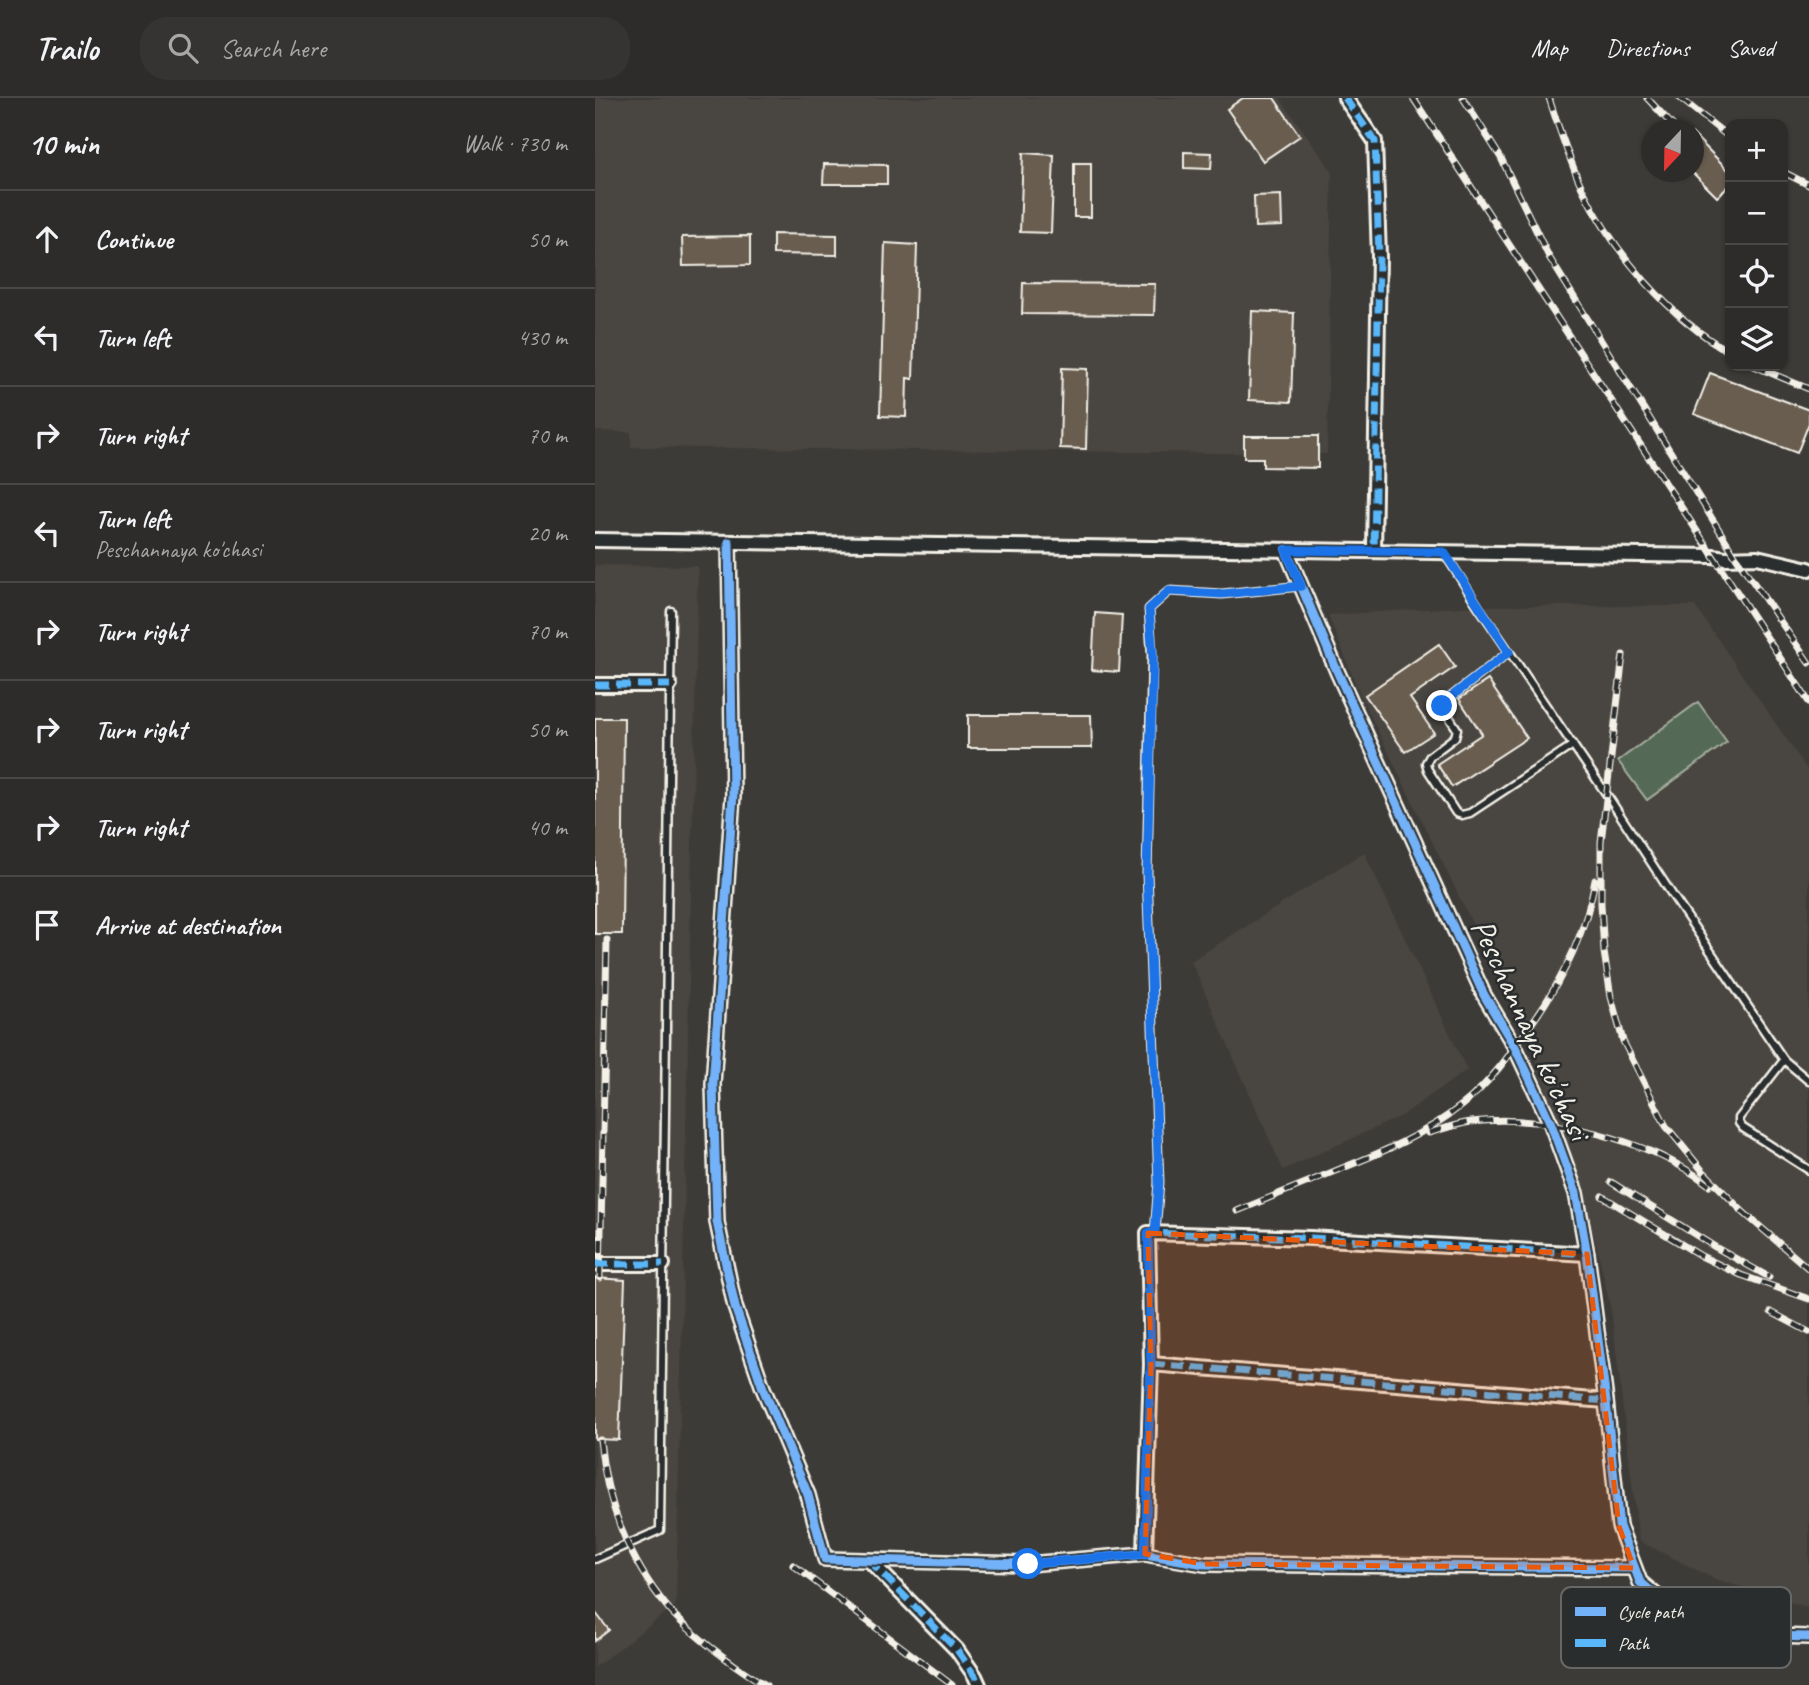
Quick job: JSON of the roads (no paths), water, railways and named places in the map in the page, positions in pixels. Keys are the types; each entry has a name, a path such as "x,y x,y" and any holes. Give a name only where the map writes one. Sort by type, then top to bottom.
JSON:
{"street":[{"path":"1345,98 1375,141 1380,257 1374,551"},
{"path":"595,540 1757,557 1809,569"},
{"path":"729,542 733,796 713,1084 717,1223 735,1307 763,1388 809,1495 825,1559 1028,1564 1145,1554 1204,1564 1634,1568"},
{"name":"Peschannaya ko'chasi","path":"1286,550 1337,671 1478,982 1515,1046 1557,1138 1576,1194 1587,1254 1619,1526 1640,1582 1646,1587"},
{"path":"595,685 670,685"},
{"path":"1145,1554 1151,1364 1148,1233 1310,1238 1587,1254"},
{"path":"595,1264 663,1264"},
{"path":"1151,1364 1606,1401"},
{"path":"869,1560 957,1650 979,1685"},
{"name":"Peschannaya ko'chasi","path":"1791,1637 1809,1637"}],"lane":[{"path":"1444,552 1784,1060 1809,1081"},
{"path":"1155,1233 1159,1182 1147,873 1153,655 1149,609 1169,591 1222,594 1301,586"},
{"path":"595,1559 660,1530 671,611"},
{"path":"1509,652 1442,706 1457,733 1430,756 1426,763 1456,813 1470,813 1573,745"},
{"path":"1784,1060 1739,1118 1739,1123 1809,1170"}],"railway":[{"path":"1413,98 1809,702"},
{"path":"1463,98 1501,158 1549,257 1736,557 1809,663"},
{"path":"1549,98 1582,188 1609,235 1665,302 1725,349"},
{"path":"1647,98 1667,119"},
{"path":"1680,98 1725,134"},
{"path":"1788,174 1809,185"},
{"path":"1766,371 1809,389"},
{"path":"1623,655 1601,842 1604,952 1611,997 1623,1041 1666,1126 1702,1170 1743,1212 1809,1269"},
{"path":"1237,1211 1404,1142 1434,1125 1473,1096 1510,1054 1554,988 1572,954 1586,918 1595,880"},
{"path":"600,1278 607,940"},
{"path":"1429,1133 1471,1122 1500,1120 1563,1126 1627,1142 1657,1154 1709,1185"},
{"path":"1611,1182 1715,1247 1769,1277"},
{"path":"1602,1196 1701,1256 1741,1275 1809,1299"},
{"path":"1771,1312 1809,1332"},
{"path":"600,1440 608,1485 621,1529 654,1590 689,1629 732,1663 766,1685"},
{"path":"793,1565 952,1685"}]}
